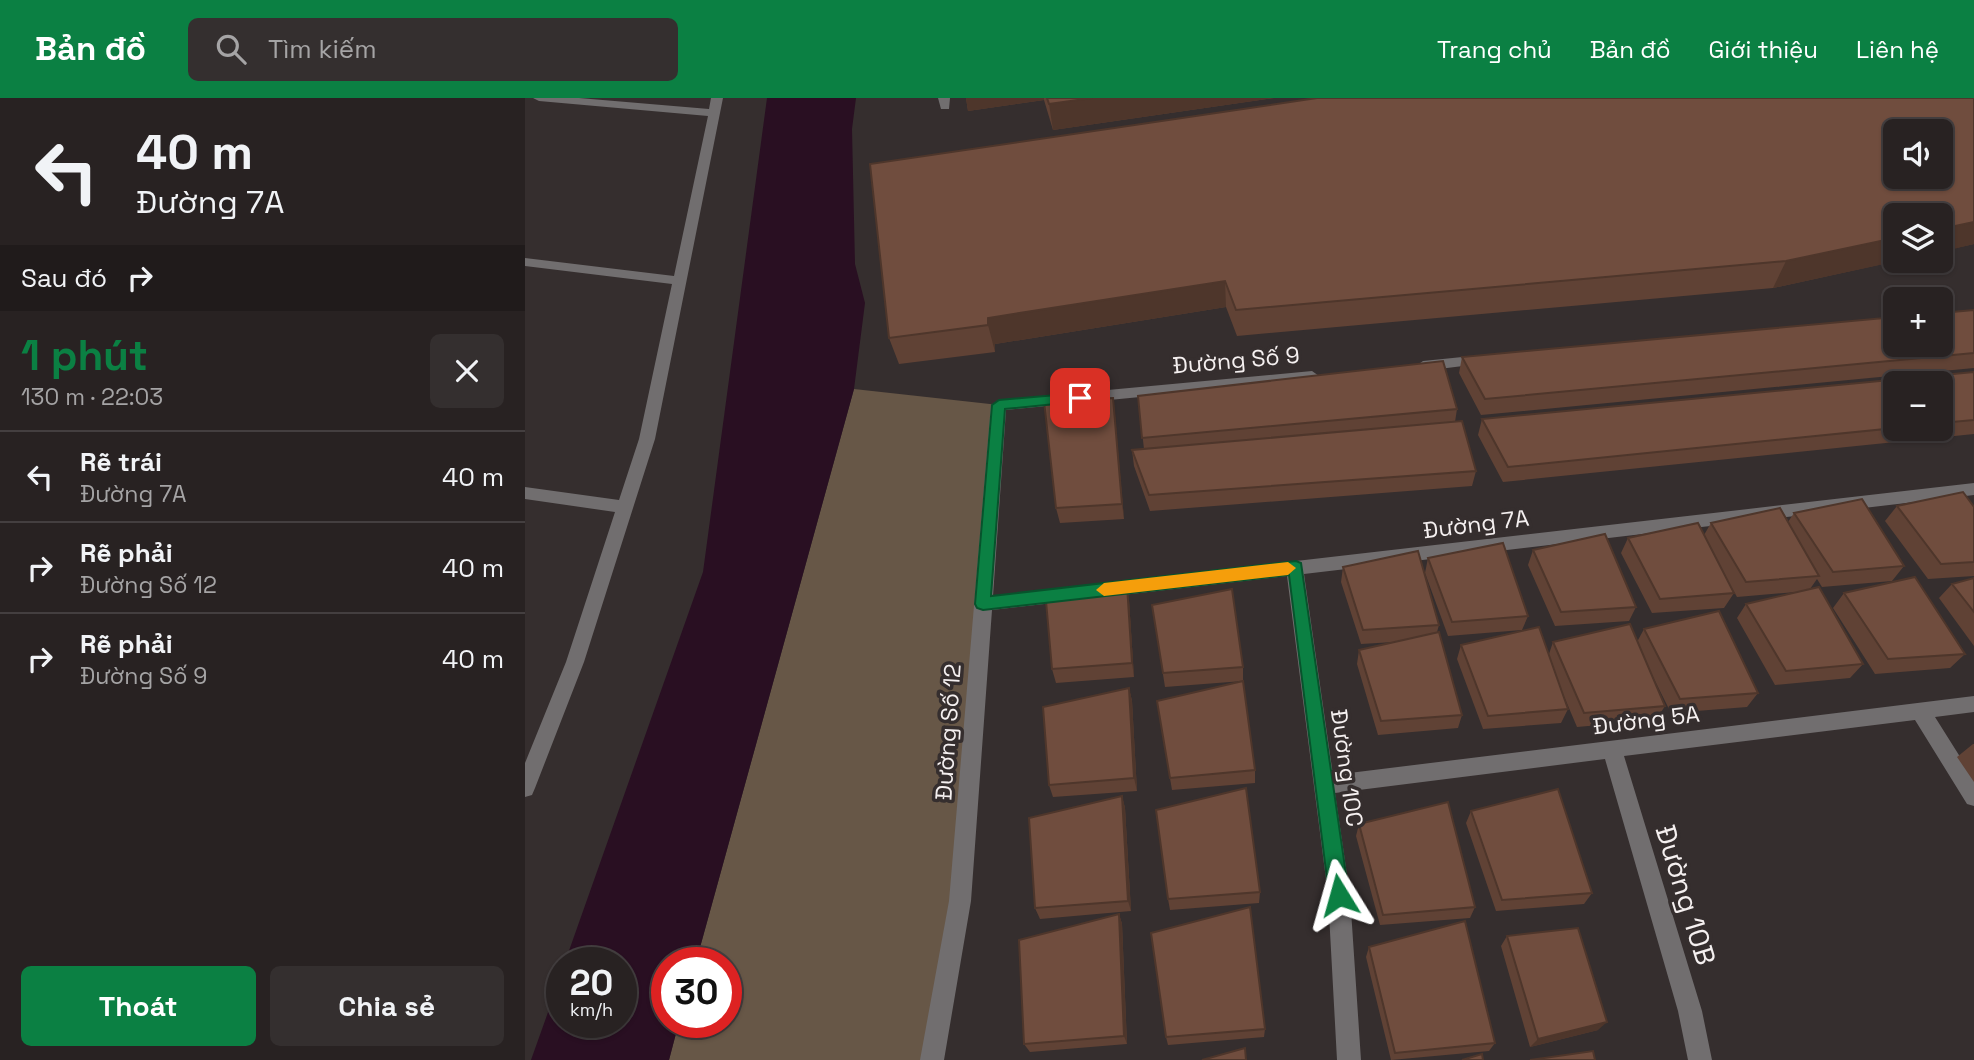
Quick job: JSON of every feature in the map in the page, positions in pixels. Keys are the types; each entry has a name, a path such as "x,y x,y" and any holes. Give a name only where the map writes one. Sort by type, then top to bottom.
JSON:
{"street":[{"path":"525,788 575,662 647,439 716,106 539,98"},
{"path":"525,262 680,281"},
{"path":"1412,367 1495,359"},
{"name":"Đường Số 9","path":"999,405 1330,374"},
{"name":"Đường Số 12","path":"933,1060 960,901 999,405"},
{"name":"Đường 7A","path":"983,604 1974,489"},
{"path":"525,493 625,507"},
{"name":"Đường 10C","path":"1296,568 1339,895 1349,1060"},
{"name":"Đường 5A","path":"1325,785 1974,704"},
{"path":"1920,711 1974,797"},
{"name":"Đường 10B","path":"1612,748 1690,1011 1700,1060"}],"shaded area":[{"path":"767,98 856,98 852,129 855,264 865,303 854,389 700,947 651,947 651,1038 675,1038 669,1060 531,1060 546,1018 546,1038 637,1038 637,947 570,947 703,572"},
{"path":"854,389 999,405 960,901 932,1060 669,1060 675,1038 742,1038 742,947 700,947"}],"building":[{"path":"1047,98 1092,98 1049,104"},
{"path":"1317,98 1974,98 1974,222 1953,226 1953,203 1883,203 1883,241 1786,261 1236,310 1225,281 988,318 988,325 889,338 870,164"},
{"path":"1974,310 1974,353 1953,355 1953,312"},
{"path":"1883,318 1883,357 1931,357 1485,399 1462,357"},
{"path":"1443,361 1457,409 1142,438 1138,396"},
{"path":"1974,372 1974,420 1953,422 1953,374"},
{"path":"1883,381 1883,429 1508,467 1482,419"},
{"path":"1113,398 1122,504 1056,508 1044,401"},
{"path":"1462,421 1476,471 1149,495 1132,450"},
{"path":"1963,492 1974,507 1974,562 1941,564 1897,506"},
{"path":"1862,499 1904,566 1833,572 1794,513"},
{"path":"1780,508 1819,576 1746,582 1711,523"},
{"path":"1698,523 1734,593 1660,599 1628,538"},
{"path":"1605,534 1636,607 1561,612 1533,550"},
{"path":"1503,543 1528,616 1452,622 1428,558"},
{"path":"1418,551 1439,625 1363,630 1343,567"},
{"path":"1915,577 1965,654 1888,659 1844,593"},
{"path":"1974,578 1974,612 1952,584"},
{"path":"1127,585 1132,663 1052,669 1046,601"},
{"path":"1819,587 1863,664 1786,671 1746,604"},
{"path":"1232,589 1243,667 1163,673 1152,605"},
{"path":"1719,611 1758,693 1680,699 1644,629"},
{"path":"1630,624 1665,706 1584,713 1553,642"},
{"path":"1539,627 1568,709 1488,716 1461,645"},
{"path":"1439,632 1462,715 1381,721 1359,650"},
{"path":"1243,681 1255,770 1170,778 1157,701"},
{"path":"1129,688 1134,778 1049,785 1043,707"},
{"path":"1246,788 1260,892 1168,899 1156,810"},
{"path":"1558,789 1592,893 1502,900 1471,811"},
{"path":"1122,796 1128,901 1035,908 1029,818"},
{"path":"1448,802 1475,907 1383,915 1359,824"},
{"path":"1250,907 1265,1029 1166,1037 1151,933"},
{"path":"1119,914 1124,1036 1024,1044 1019,940"},
{"path":"1465,921 1495,1043 1395,1053 1369,947"},
{"path":"1578,928 1607,1022 1538,1039 1507,936"},
{"path":"1245,1048 1246,1060 1202,1060"},
{"path":"1593,1051 1595,1060 1530,1060"},
{"path":"1482,1054 1483,1060 1462,1060"}],"slow traffic":[{"path":"1104,590 1288,568"}],"route":[{"path":"1080,398 999,405 983,604 1296,568 1339,895"}]}
